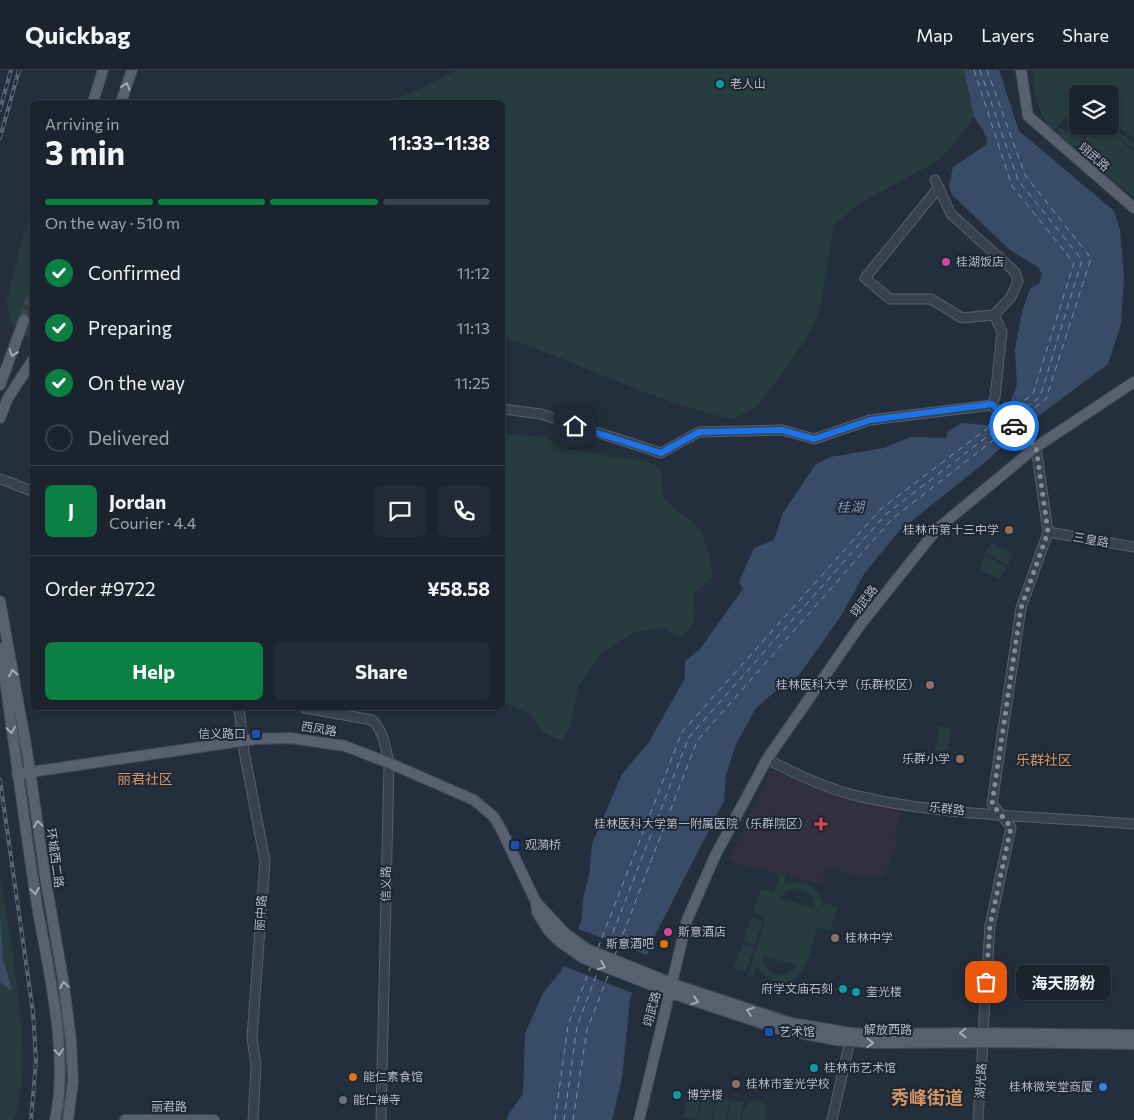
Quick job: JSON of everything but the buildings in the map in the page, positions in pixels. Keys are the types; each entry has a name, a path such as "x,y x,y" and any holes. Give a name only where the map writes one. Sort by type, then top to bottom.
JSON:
{"main road":[{"path":"94,100 104,70"},
{"path":"122,100 132,70"},
{"name":"翊武路","path":"1021,70 1025,118 1134,208"},
{"path":"0,385 24,320"},
{"path":"0,418 4,406 30,364"},
{"name":"翊武路","path":"644,1120 687,920 715,856 767,759 861,624 937,529 1036,447 1134,382"},
{"name":"环城西二路","path":"0,601 30,773 72,1041 73,1081 68,1120"},
{"name":"环城西二路","path":"0,648 17,774 56,1027 60,1086 55,1120"},
{"name":"西凤路","path":"17,774 274,737 318,741 345,746 454,791 484,807 501,828 536,902 563,938 583,958 651,980"},
{"name":"解放西路","path":"651,980 778,1029 851,1038 1134,1035"},
{"name":"翊武路","path":"638,1120 672,989"},
{"name":"解放西路","path":"983,1037 1134,1044"},
{"name":"丽君路","path":"125,1120 214,1120"}],"street":[{"path":"937,183 951,214 1015,272 1018,281 1012,297 994,315 962,318 931,299 890,299 865,278 937,183"},
{"path":"992,404 995,397 1002,332 994,315"},
{"path":"505,409 541,414 661,453 699,432 782,430 814,439 870,420 992,404"},
{"path":"992,404 1036,447 1048,532 1020,617 992,804 1001,815"},
{"path":"0,479 30,490"},
{"name":"三皇路","path":"1048,532 1134,547"},
{"name":"丽中路","path":"239,710 265,861 252,1038 256,1066 253,1120"},
{"name":"信义路","path":"316,710 372,720 379,726 383,736 389,763 381,1120"},
{"name":"乐群路","path":"767,759 823,785 861,797 902,804 1001,815 1134,824"},
{"name":"湖光路","path":"978,1120 990,926 1011,827 1001,815"},
{"path":"832,1120 851,1038"}],"shaded area":[{"name":"桂林医科大学第一附属医院（乐群院区）","path":"771,770 833,793 900,812 894,836 898,839 884,876 872,880 826,867 821,884 729,861"}],"green space":[{"path":"457,70 964,70 974,117 955,143 934,163 857,205 834,226 820,309 805,341 757,407 734,419 704,412 646,393 505,338 505,100 389,100 411,93"},
{"path":"1033,70 1134,70 1134,138 1119,128 1119,85 1069,85 1069,117 1065,118 1052,133 1037,103"},
{"path":"1060,127 1068,133 1069,132 1069,135 1074,135 1073,137 1075,135 1085,135 1080,142 1084,145 1086,135 1114,135 1134,152 1134,197 1056,133"},
{"path":"1119,132 1134,143 1134,149 1115,135 1119,135"},
{"path":"30,212 30,340 9,320 7,298"},
{"path":"505,434 545,437 566,448 612,457 645,460 660,468 663,498 700,529 710,558 713,576 693,595 692,626 684,634 678,637 665,628 635,632 601,653 578,686 571,725 562,741 544,733 530,714 505,703"},
{"path":"992,543 1013,553 1008,565 985,554"},
{"path":"985,556 1006,567 1000,580 979,569"},
{"path":"939,726 951,728 947,753 935,751"},
{"path":"0,873 14,964 21,1033 22,1066 19,1096 13,1120 0,1120"},
{"path":"780,874 786,876 783,885 797,882 814,889 819,894 823,908 825,903 838,907 830,931 817,927 806,964 801,973 794,979 786,982 770,979 757,967 754,976 748,975 766,918 753,913 761,889 774,893","holes":["796,888 811,894 815,909 780,898 785,892","763,956 798,966 788,973 776,975 766,967 763,962"]},
{"path":"751,917 763,921 755,945 743,941"},
{"path":"742,944 754,948 746,972 734,968"},
{"path":"689,1091 701,1094 696,1120 683,1117"},
{"path":"703,1094 716,1096 711,1120 698,1120"},
{"path":"717,1097 730,1099 726,1120 712,1120"},
{"path":"731,1099 744,1102 740,1120 727,1120"},
{"path":"758,1100 766,1105 766,1120 742,1120 746,1106 750,1102"}],"water":[{"name":"桂湖","path":"964,70 999,70 1019,131 1114,211 1120,230 1124,277 1121,324 1108,364 1029,423 983,464 899,531 864,574 841,616 799,675 784,684 756,708 736,744 726,775 724,801 653,939 630,999 622,1078 612,1120 507,1120 508,1115 523,1094 525,1034 543,993 561,971 582,919 583,899 589,875 592,844 622,774 649,742 685,678 685,661 700,649 743,589 739,582 754,548 774,540 783,513 815,465 830,457 884,448 911,437 946,438 948,431 962,423 987,425 1008,407 1017,385 1015,349 1022,312 1030,288 1039,284 1042,274 1038,267 1010,250 952,195 949,186 953,167 986,145 987,139 974,117"},
{"path":"0,917 3,957 12,991 0,982"}],"pier":[{"path":"1007,406 1030,426 1020,434 999,413"},
{"path":"576,928 649,956 635,994 561,965"}],"ferry route":[{"path":"974,70 1012,186 1074,263 1033,394 1006,414"},
{"path":"980,70 1018,180 1082,260 1040,397 1012,418"},
{"path":"987,70 1025,175 1091,258 1046,399 1016,422"},
{"path":"598,948 682,732 881,509 1001,418"},
{"path":"605,953 689,737 886,514 1005,423"},
{"path":"615,955 697,741 892,519 1009,428"},
{"path":"555,1120 568,1025 591,966"},
{"path":"564,1120 577,1026 599,968"},
{"path":"573,1120 587,1030 609,973"}],"tunnel":[{"path":"24,320 30,300"}],"railway":[{"path":"0,110 11,70"},
{"path":"0,138 19,70"},
{"path":"0,780 33,1012 36,1061 31,1120"}],"way so far":[{"path":"986,982 990,926 1011,827 992,804 1021,608 1048,532 1036,447 1014,426"}],"place":[{"name":"老人山","path":"720,84"},
{"name":"桂湖饭店","path":"946,262"},
{"name":"桂林市第十三中学","path":"1009,530"},
{"name":"桂林医科大学（乐群校区）","path":"930,685"},
{"name":"信义路口","path":"256,734"},
{"name":"乐群小学","path":"960,759"},
{"name":"桂林医科大学第一附属医院（乐群院区）","path":"821,824"},
{"name":"观漪桥","path":"515,845"},
{"name":"斯意酒店","path":"668,932"},
{"name":"桂林中学","path":"835,938"},
{"name":"斯意酒吧","path":"664,944"},
{"name":"海天肠粉","path":"986,982"},
{"name":"府学文庙石刻","path":"843,989"},
{"name":"奎光楼","path":"856,992"},
{"name":"艺术馆","path":"769,1032"},
{"name":"桂林市艺术馆","path":"814,1068"},
{"name":"能仁素食馆","path":"353,1077"},
{"name":"桂林市奎光学校","path":"736,1084"},
{"name":"桂林微笑堂商厦","path":"1103,1087"},
{"name":"博学楼","path":"677,1095"},
{"name":"能仁禅寺","path":"343,1100"}],"district":[{"name":"乐群社区","path":"1044,760"},
{"name":"丽君社区","path":"145,779"},
{"name":"秀峰街道","path":"927,1098"}],"route":[{"path":"575,426 661,453 699,432 782,430 814,439 870,420 949,412 992,404 1014,426"}]}
